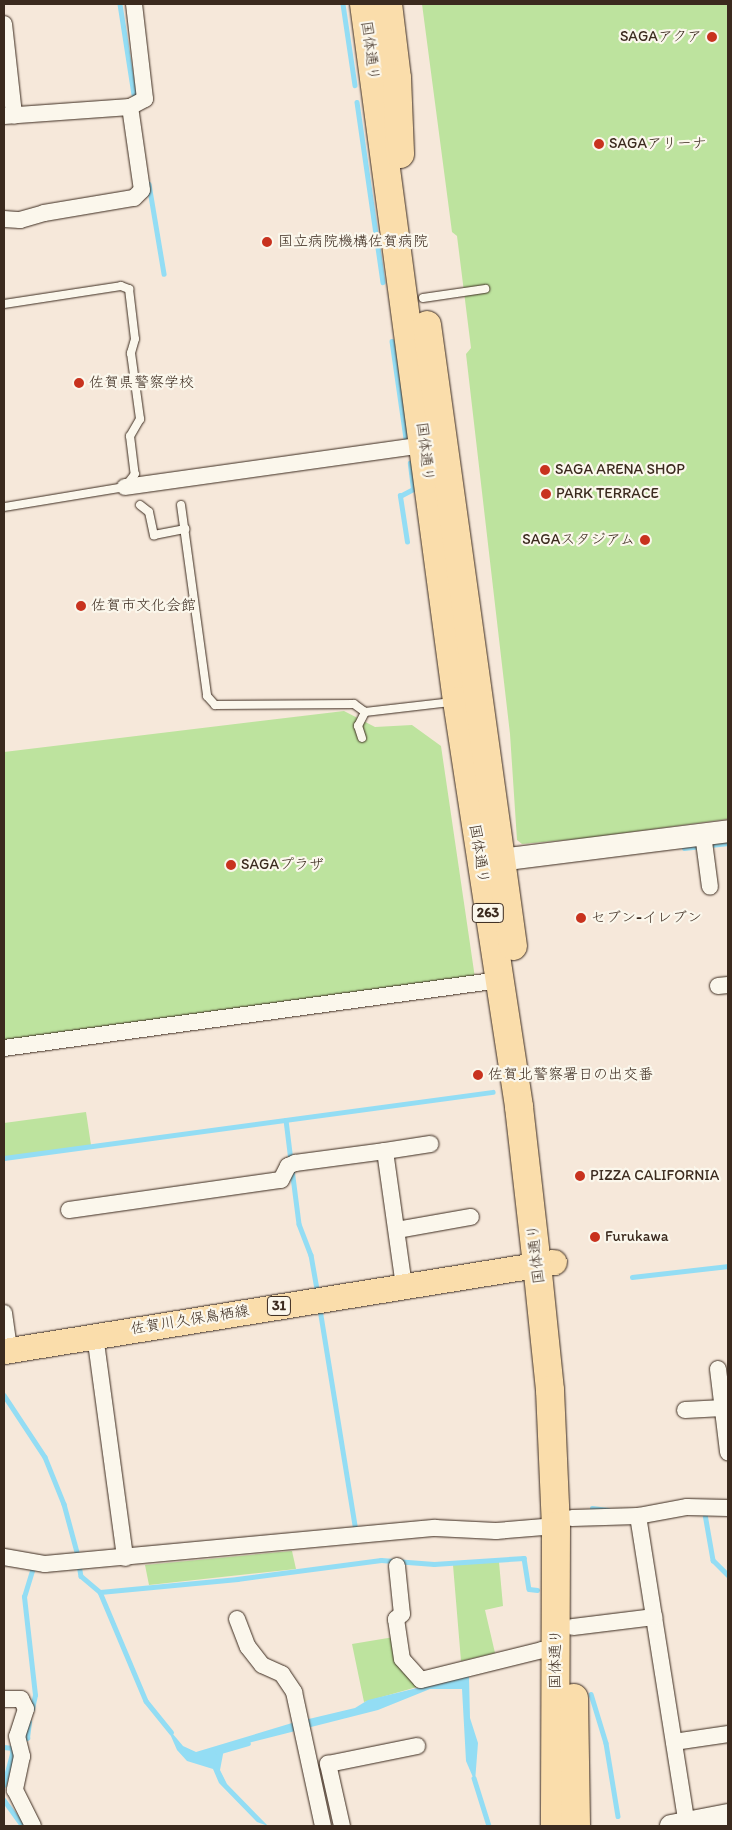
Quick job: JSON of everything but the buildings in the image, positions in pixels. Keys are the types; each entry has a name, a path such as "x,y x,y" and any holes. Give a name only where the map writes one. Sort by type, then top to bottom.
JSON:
{"highway":[{"name":"国体通り","path":"364,4 424,445 468,700 500,860 546,1263 573,1627 576,1826"},
{"name":"国体通り","path":"388,4 397,78 400,152 422,298 500,980 546,1263"},
{"name":"国体通り","path":"555,1826 556,1649 564,1522"}],"main road":[{"name":"佐賀川久保鳥栖線","path":"6,1350 546,1263"}],"street":[{"path":"4,24 9,115 130,107 146,99 134,4"},
{"path":"4,220 20,220 44,213 134,198 142,190 130,107"},
{"path":"125,487 424,445"},
{"path":"500,860 728,831"},
{"path":"703,834 710,887"},
{"path":"4,1048 500,980"},
{"path":"69,1210 281,1180 291,1164 430,1144"},
{"path":"385,1151 404,1286"},
{"path":"396,1230 471,1217"},
{"path":"4,1313 6,1350"},
{"path":"95,1336 125,1558"},
{"path":"718,1369 728,1452"},
{"path":"685,1410 723,1408"},
{"path":"4,1557 33,1562 125,1558 435,1528 496,1531 564,1522 638,1516 687,1507 728,1508"},
{"path":"638,1516 674,1742 682,1825 728,1815"},
{"path":"397,1566 402,1614 396,1619 402,1659 421,1680 542,1650 556,1649"},
{"path":"573,1627 654,1617"},
{"path":"237,1619 248,1647 262,1665 282,1674 294,1692 323,1826"},
{"path":"4,1699 21,1699 26,1709 19,1743 15,1790 33,1826"},
{"path":"674,1742 728,1734"},
{"path":"342,1826 328,1764 417,1746"}],"lane":[{"path":"4,304 121,286 129,289 135,338 131,353 140,419 130,436 135,474 125,487 4,506"},
{"path":"422,298 485,289"},
{"path":"140,505 148,512 154,535 184,529"},
{"path":"181,505 207,696 215,705 354,704 365,712 468,700"},
{"path":"362,738 358,726 365,712"}],"green space":[{"path":"422,4 728,4 728,819 586,838 522,844 517,840 510,734 466,354 471,348 457,236 452,232"},
{"name":"SAGAプラザ","path":"344,711 375,727 412,725 441,746 475,978 4,1041 4,752"},
{"path":"86,1112 91,1145 4,1157 4,1123"},
{"path":"292,1551 296,1569 149,1585 145,1565"},
{"path":"499,1562 503,1606 485,1610 495,1653 461,1661 453,1565"},
{"path":"394,1637 397,1662 417,1687 364,1702 352,1644"}],"water":[{"path":"466,1676 469,1677 470,1718 478,1743 475,1782 466,1761 462,1689 430,1689 378,1710 224,1749 220,1770 227,1784 268,1826 257,1822 219,1783 213,1769 187,1761 177,1750 167,1727 183,1746 196,1752 292,1723 355,1708 368,1700"}],"waterway":[{"path":"120,4 134,94"},
{"path":"343,4 355,85"},
{"path":"357,102 383,282"},
{"path":"149,184 164,274"},
{"path":"392,341 406,438"},
{"path":"407,542 400,496 413,489 410,463"},
{"path":"684,848 728,843"},
{"path":"4,1158 493,1092"},
{"path":"286,1120 291,1161"},
{"path":"292,1169 299,1224 311,1255 317,1289"},
{"path":"632,1277 728,1266"},
{"path":"320,1309 356,1531"},
{"path":"4,1395 45,1457 64,1504 78,1556"},
{"path":"592,1508 608,1510"},
{"path":"705,1514 713,1560 728,1575"},
{"path":"100,1592 237,1579 381,1560 434,1564 524,1558 529,1589 537,1590"},
{"path":"79,1564 81,1576 100,1592 146,1701 171,1732"},
{"path":"32,1709 35,1695 24,1597 34,1565"},
{"path":"591,1694 606,1743 618,1816"},
{"path":"21,1741 27,1738 29,1722"},
{"path":"217,1752 248,1743"},
{"path":"4,1747 12,1748 13,1752 4,1785"},
{"path":"474,1778 489,1826"},
{"path":"4,1800 23,1826"}],"place":[{"name":"SAGAアクア","path":"712,37"},
{"name":"SAGAアリーナ","path":"599,144"},
{"name":"国立病院機構佐賀病院","path":"267,242"},
{"name":"佐賀県警察学校","path":"79,383"},
{"name":"SAGA ARENA SHOP","path":"545,470"},
{"name":"PARK TERRACE","path":"546,494"},
{"name":"SAGAスタジアム","path":"645,540"},
{"name":"佐賀市文化会館","path":"81,606"},
{"name":"SAGAプラザ","path":"231,865"},
{"name":"セブン-イレブン","path":"581,918"},
{"name":"佐賀北警察署日の出交番","path":"478,1075"},
{"name":"PIZZA CALIFORNIA","path":"580,1176"},
{"name":"Furukawa","path":"595,1237"}]}
